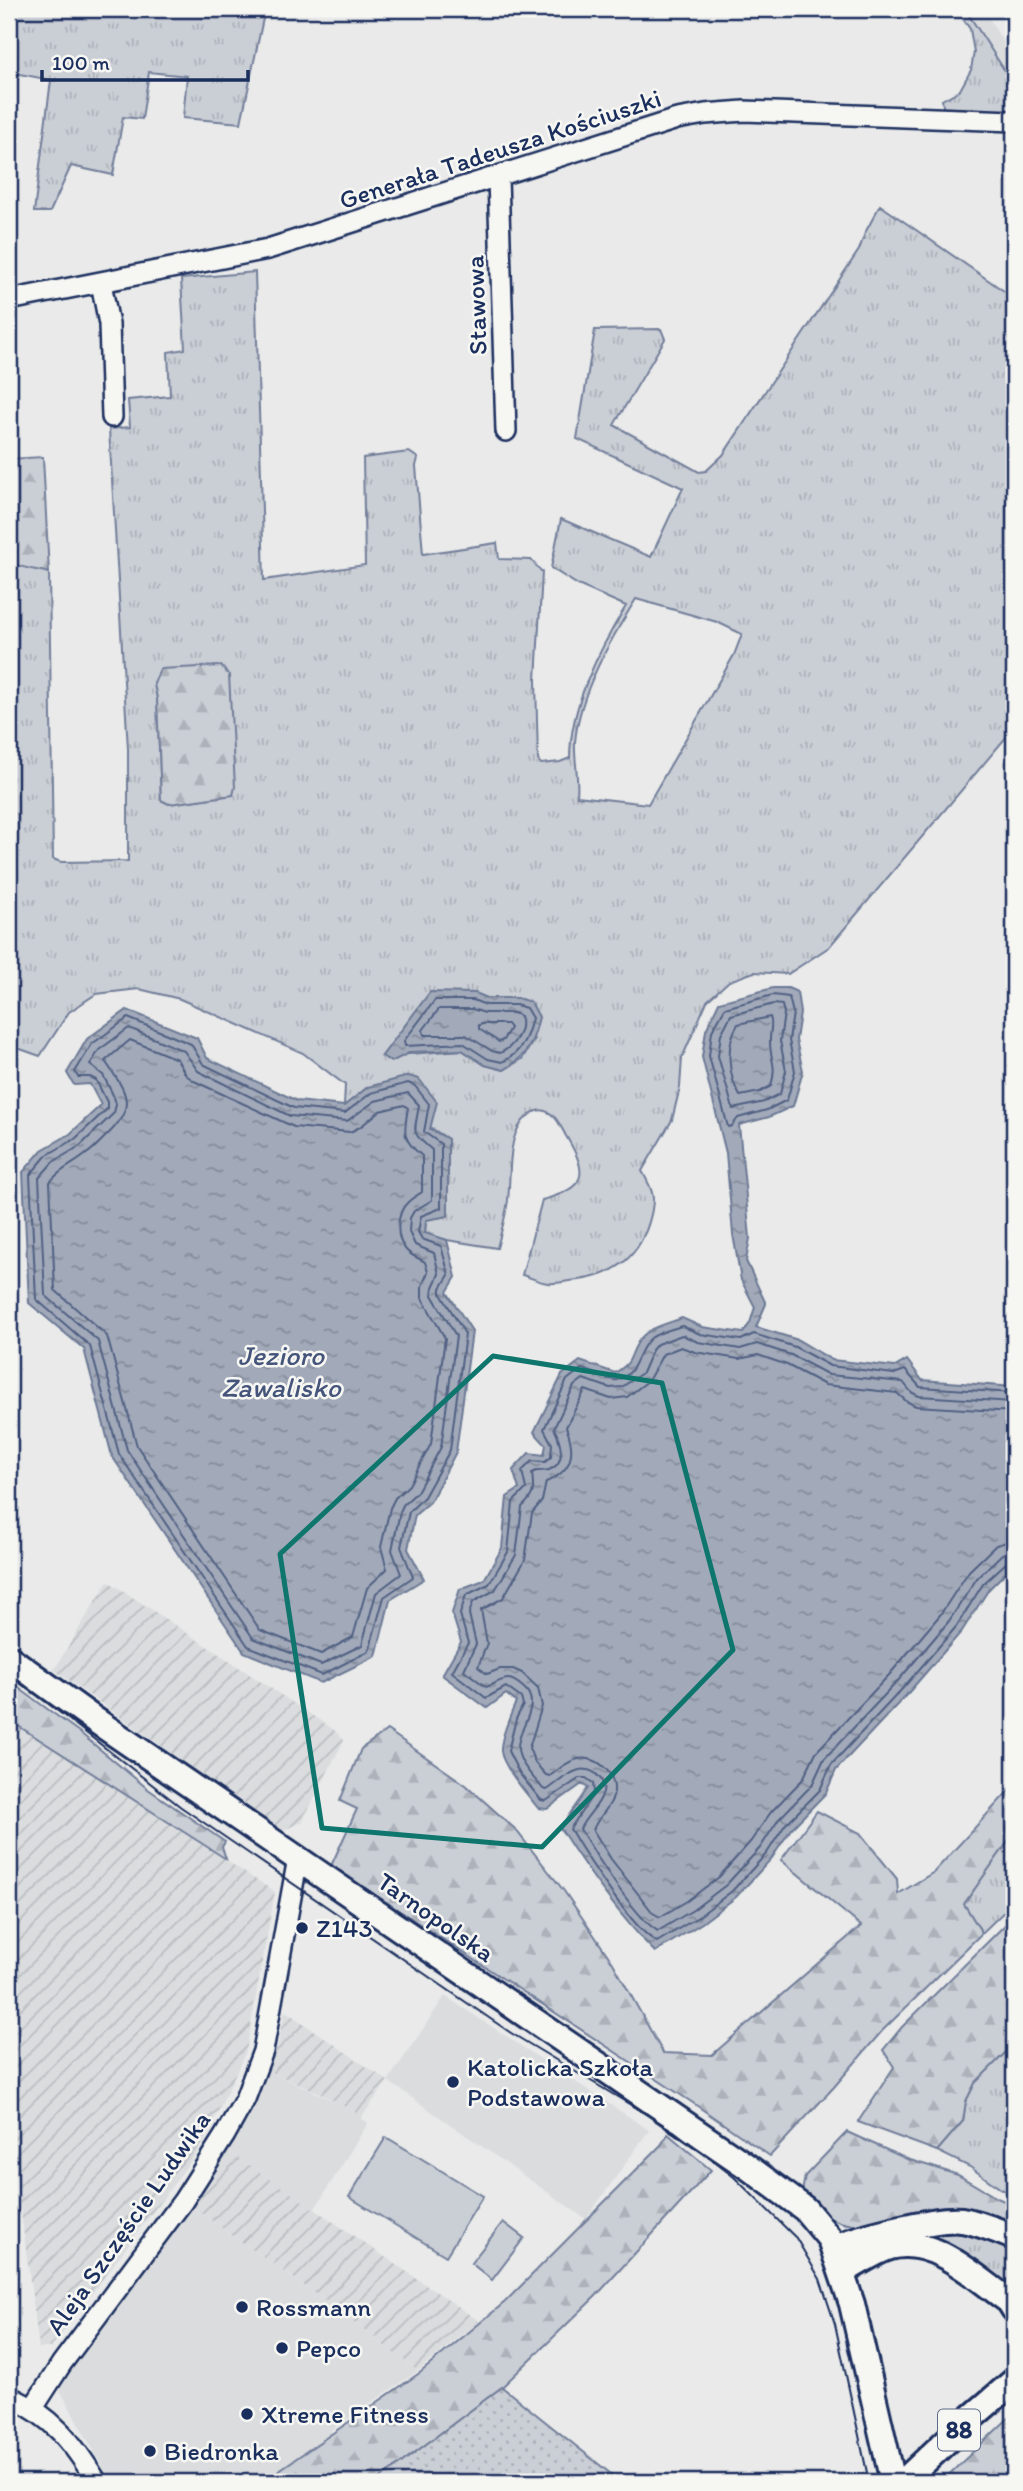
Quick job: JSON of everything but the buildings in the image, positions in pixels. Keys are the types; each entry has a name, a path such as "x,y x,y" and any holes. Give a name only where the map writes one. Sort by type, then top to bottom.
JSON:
{"main road":[{"name":"Tarnopolska","path":"9,1658 94,1720 755,2172 805,2209 829,2239"},
{"path":"906,2482 842,2272 829,2239 875,2235 951,2219 974,2223 1014,2237"},
{"path":"842,2272 891,2247 915,2244 927,2246 1009,2301 1014,2309"},
{"path":"972,2417 1014,2363"},
{"name":"88","path":"906,2482 972,2417 1014,2381"},
{"name":"88","path":"906,2482 1014,2400"}],"street":[{"name":"Generała Tadeusza Kościuszki","path":"9,300 268,249 677,119 705,114 744,111 1014,121"},
{"name":"Stawowa","path":"498,178 506,431"},
{"path":"101,283 109,324 113,417"},
{"name":"Aleja Szczęście Ludwika","path":"33,2408 62,2363 183,2201 245,2099 262,2051 298,1858"},
{"path":"9,2396 33,2408 62,2432 97,2482"}],"highlighted area":[{"path":"493,1356 662,1383 733,1650 542,1847 322,1828 280,1554"}],"shaded area":[{"path":"965,9 983,9 1014,59 1014,85"},
{"path":"108,1581 334,1730 344,1740 302,1822 281,1831 54,1670"},
{"path":"9,1720 275,1892 246,2051 207,2135 196,2154 51,2348 39,2348 9,2122"},
{"path":"445,1996 649,2130 586,2219 388,2081"},
{"path":"285,2011 388,2081 362,2116 318,2092 268,2071 278,2044"},
{"path":"268,2071 339,2103 362,2116 361,2119 368,2123 314,2210 229,2152"},
{"path":"229,2152 479,2321 418,2371 310,2290 192,2207"},
{"path":"192,2207 310,2290 418,2371 332,2429 322,2460 290,2482 111,2482 59,2388"}],"green space":[{"path":"9,9 265,9 241,123 183,118 187,76 149,72 142,119 123,117 113,175 71,166 50,212 34,212 51,80 9,72"},
{"path":"956,9 965,9 1014,85 1014,113 944,111 942,100 960,90 971,70 974,52 970,29"},
{"path":"880,205 1014,298 1014,728 829,947 788,974 754,972 729,981 707,1001 682,1058 680,1087 672,1120 642,1171 651,1190 653,1207 644,1236 629,1257 609,1272 583,1279 550,1283 522,1275 542,1200 568,1190 580,1178 578,1160 573,1149 558,1121 545,1111 535,1111 517,1130 510,1159 507,1206 497,1248 447,1240 425,1233 426,1220 448,1216 448,1139 368,1087 344,1106 345,1085 303,1053 180,999 139,989 96,994 69,1012 40,1056 9,1045 9,560 23,567 49,573 53,859 61,862 128,861 128,749 109,429 130,427 128,400 170,396 168,352 185,349 181,279 255,272 264,580 365,565 363,458 409,452 418,458 416,466 423,554 497,543 499,559 531,560 542,572 536,680 538,760 541,764 570,758 575,719 588,679 626,606 578,585 551,568 561,519 651,557 683,488 577,439 595,330 661,329 665,339 614,425 699,472 706,471 723,455 859,250","holes":["636,599 717,622 742,634 734,655 648,804 577,796 575,742 583,705 598,667","221,666 233,795 169,804 161,800 157,698 154,684 160,670","430,993 475,993 487,998 517,998 534,1040 522,1059 504,1070 485,1065 462,1050 382,1056"]},
{"path":"43,457 49,573 23,567 9,560 9,459"},
{"path":"221,666 229,675 235,787 233,795 169,804 161,800 157,698 154,684 160,669"},
{"path":"9,1681 79,1732 148,1789 225,1842 222,1847 226,1859 9,1720"},
{"path":"387,1730 466,1785 515,1829 564,1891 613,1963 663,2053 712,2055 861,1926 781,1860 817,1811 860,1833 897,1879 898,1894 934,1872 1014,1785 1014,1833 964,1904 982,1933 882,2031 770,2156 331,1866 357,1809 340,1801 361,1749"},
{"path":"1014,1833 1014,1902 982,1933 964,1904"},
{"path":"1014,1916 1014,2044 975,2083 966,2101 963,2121 937,2151 858,2122 894,2067 883,2050 902,2027"},
{"path":"1014,2044 1014,2194 1001,2189 970,2167 937,2151 963,2121 966,2101 975,2083"},
{"path":"847,2132 907,2159 958,2175 1014,2205 1014,2225 956,2206 933,2208 862,2225 848,2224 831,2218 802,2192 805,2176"},
{"path":"668,2134 711,2170 596,2296 502,2387 376,2482 262,2482 421,2372 505,2302 661,2145"},
{"path":"386,2137 483,2196 446,2256 349,2197"},
{"path":"503,2222 524,2238 492,2280 471,2263"},
{"path":"947,2226 1014,2244 1014,2298 959,2258 853,2251"},
{"path":"502,2387 621,2482 376,2482"},
{"path":"1014,2413 1014,2482 941,2482"}],"water":[{"path":"773,988 788,988 797,992 800,1013 796,1040 803,1071 793,1106 769,1117 739,1125 750,1238 746,1261 766,1304 756,1327 798,1340 832,1360 895,1367 907,1360 922,1380 1014,1387 1014,1564 989,1589 962,1631 836,1770 826,1793 791,1829 772,1858 736,1897 702,1923 655,1952 604,1893 560,1828 588,1788 582,1784 547,1809 538,1808 502,1757 504,1733 516,1702 506,1694 487,1708 442,1675 461,1642 452,1613 460,1589 484,1580 502,1548 507,1497 519,1489 513,1470 529,1453 544,1455 546,1445 534,1432 562,1375 580,1361 615,1373 628,1362 642,1337 658,1327 682,1318 702,1327 743,1333 750,1323 755,1307 741,1280 733,1234 726,1153 702,1057 706,1030 719,1002"},
{"path":"430,992 475,993 487,998 517,998 531,1002 539,1017 532,1042 519,1059 504,1070 485,1065 462,1050 411,1052 391,1062 382,1056"},
{"name":"Jezioro Zawalisko","path":"127,1010 197,1038 207,1058 297,1101 344,1106 368,1087 409,1076 419,1079 437,1102 430,1129 448,1139 448,1216 426,1220 425,1233 447,1240 456,1277 447,1292 472,1331 456,1452 430,1502 415,1515 408,1549 424,1579 390,1600 376,1656 321,1683 244,1652 112,1456 84,1349 29,1303 23,1172 42,1150 70,1134 101,1105 90,1084 74,1085 67,1073 87,1039"}],"tram line":[{"path":"9,1673 181,1807 511,2033 674,2131 734,2177 796,2238 820,2279 835,2324 869,2482"}],"place":[{"name":"Z143","path":"302,1928"},
{"name":"Katolicka Szkoła Podstawowa","path":"453,2082"},
{"name":"Rossmann","path":"242,2307"},
{"name":"Pepco","path":"282,2348"},
{"name":"Xtreme Fitness","path":"247,2414"},
{"name":"Biedronka","path":"150,2451"}]}
